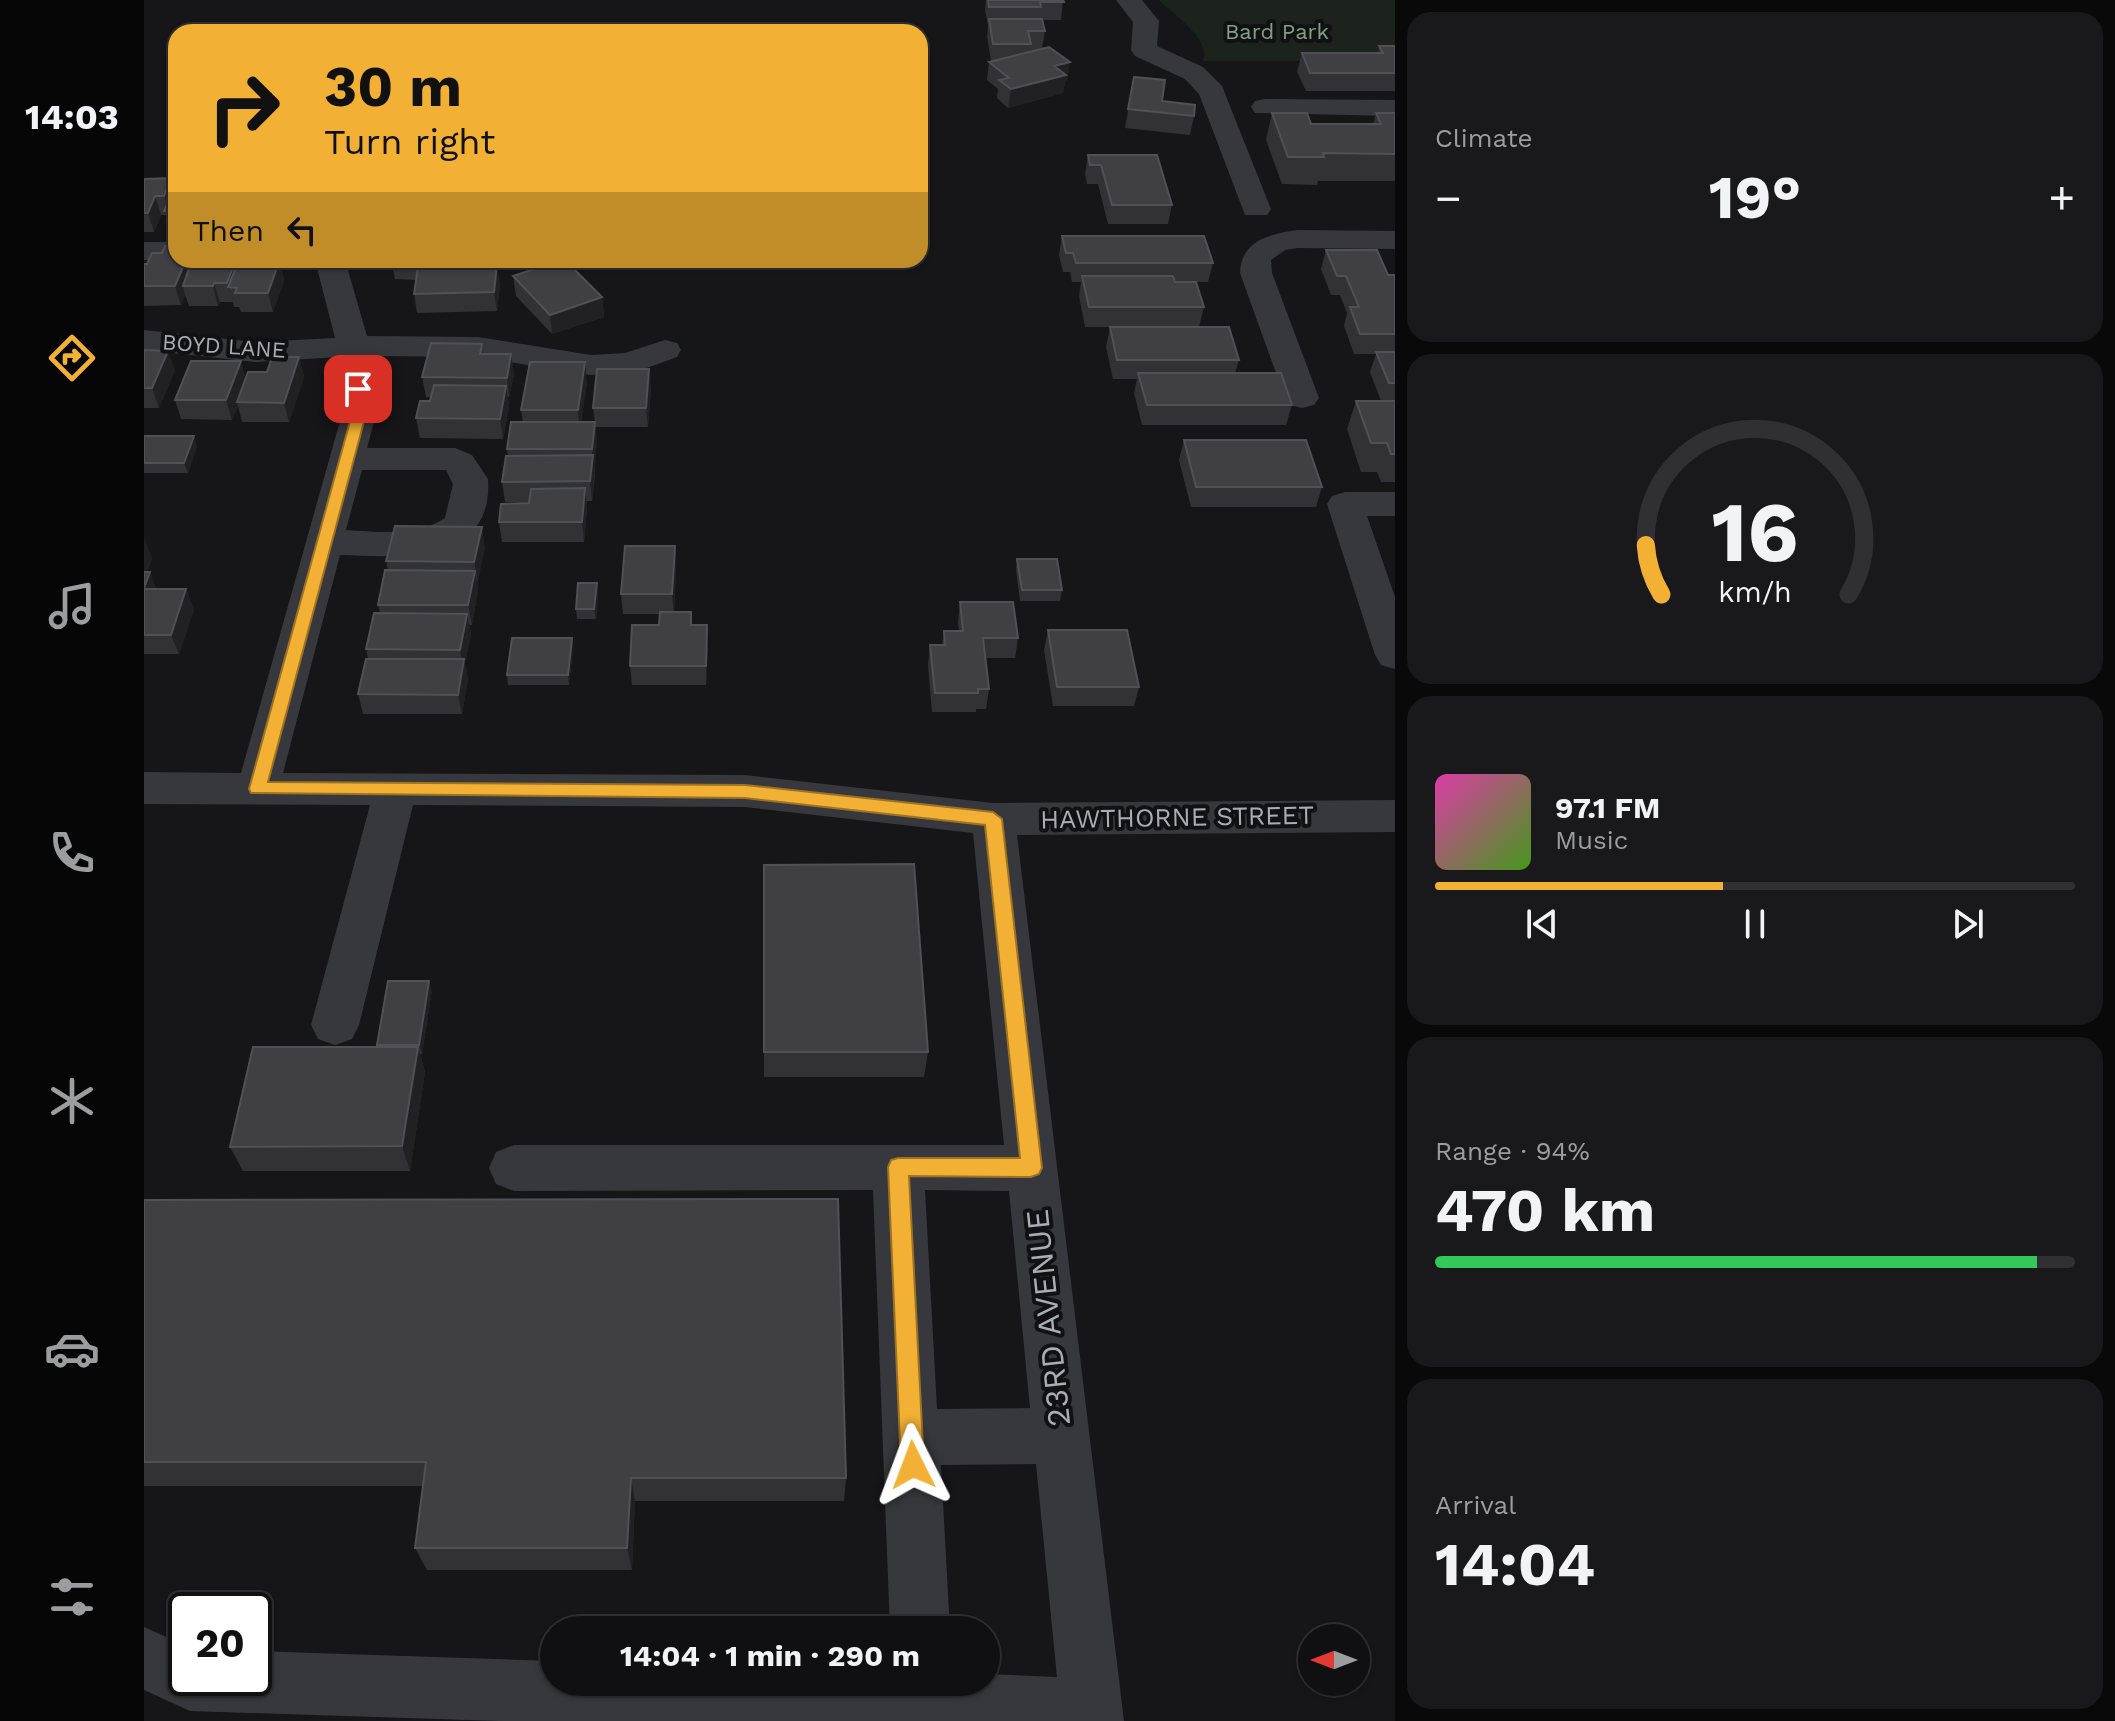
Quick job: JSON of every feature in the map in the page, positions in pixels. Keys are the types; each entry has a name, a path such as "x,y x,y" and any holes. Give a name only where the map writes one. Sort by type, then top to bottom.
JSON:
{"street":[{"path":"1129,0 1146,21 1144,50 1194,73 1212,92 1256,209"},
{"path":"1265,107 1395,108"},
{"path":"1302,398 1256,273 1256,257 1276,242 1298,239 1395,240"},
{"path":"144,251 168,251"},
{"path":"258,789 359,414 358,364 332,268"},
{"name":"BOYD LANE","path":"144,340 255,352 411,344 478,347 591,365 629,363 665,350"},
{"path":"324,542 425,541 446,535 462,524 472,485 469,470 455,459 347,459"},
{"path":"1395,504 1345,504 1395,655"},
{"name":"HAWTHORNE STREET","path":"144,788 745,791 993,819 1395,816"},
{"path":"335,1025 395,790"},
{"name":"23RD AVENUE","path":"993,819 1092,1715"},
{"path":"898,1167 919,1616"},
{"path":"514,1168 1031,1168"},
{"path":"911,1437 1061,1436"},
{"path":"144,1658 190,1680 540,1686"},
{"path":"952,1696 1092,1715"}],"green space":[{"name":"Bard Park","path":"1159,0 1395,0 1395,61 1203,61 1204,53 1197,36"}],"building":[{"path":"988,0 1064,2 1040,2 1041,7 989,7"},
{"path":"989,19 1042,19 1045,31 1028,31 1031,44 993,44"},
{"path":"1379,46 1395,46 1395,73 1310,73 1302,53 1383,53"},
{"path":"1049,47 1070,62 1054,66 1066,75 1011,89 999,80 1009,78 989,62"},
{"path":"1134,77 1165,80 1162,101 1195,105 1194,116 1128,109"},
{"path":"1272,113 1307,113 1311,124 1381,124 1376,113 1395,113 1395,154 1323,153 1324,157 1288,157"},
{"path":"1088,155 1157,155 1172,205 1112,205 1101,165 1090,165"},
{"path":"168,178 164,196 155,196 148,213 144,213 144,179"},
{"path":"1062,236 1204,236 1213,263 1076,263 1073,253 1066,253"},
{"path":"168,246 168,268 183,268 175,286 144,286 144,264 147,264 152,253 162,253"},
{"path":"1326,250 1377,250 1388,275 1395,275 1395,334 1360,334 1350,307 1359,307 1346,276 1337,276"},
{"path":"189,268 233,268 227,283 183,286"},
{"path":"236,268 277,268 268,293 235,293 237,288 228,287"},
{"path":"418,268 497,268 494,292 414,294"},
{"path":"538,268 573,268 602,297 550,315 513,276"},
{"path":"1082,276 1173,276 1175,282 1196,282 1204,307 1089,307"},
{"path":"1110,327 1229,327 1239,360 1117,360"},
{"path":"431,343 482,344 480,354 511,354 507,378 422,377"},
{"path":"144,350 168,351 152,388 144,388"},
{"path":"1376,352 1395,352 1395,383 1389,383"},
{"path":"272,357 299,357 284,403 237,402 248,372 267,372"},
{"path":"191,361 241,361 226,400 175,400"},
{"path":"530,362 585,362 578,410 521,410"},
{"path":"597,369 649,369 646,408 593,408"},
{"path":"1138,373 1281,373 1292,405 1147,405"},
{"path":"434,385 506,386 500,419 416,418 420,401 430,401"},
{"path":"1356,401 1395,401 1395,454 1391,454 1387,443 1371,443"},
{"path":"511,422 595,422 592,449 507,449"},
{"path":"144,436 194,436 184,463 144,463"},
{"path":"1184,440 1306,440 1322,487 1196,487"},
{"path":"593,455 590,481 502,482 506,456"},
{"path":"585,488 582,522 499,522 501,504 529,503 531,489"},
{"path":"395,526 482,527 474,562 386,561"},
{"path":"625,546 675,546 672,594 621,594"},
{"path":"1017,559 1057,559 1062,590 1022,590"},
{"path":"385,570 475,571 468,605 378,605"},
{"path":"144,572 150,572 144,588"},
{"path":"578,583 597,583 594,609 576,609"},
{"path":"144,589 186,589 171,635 144,635"},
{"path":"960,602 1013,602 1018,638 983,638 989,689 978,689 978,693 935,693 930,645 945,645 944,631 963,631"},
{"path":"660,612 691,612 691,625 707,625 706,666 630,666 632,625 659,625"},
{"path":"374,613 467,614 460,650 366,649"},
{"path":"1048,630 1127,630 1139,687 1057,687"},
{"path":"512,638 572,638 568,675 507,675"},
{"path":"366,659 464,659 458,695 358,694"},
{"path":"914,864 928,1052 764,1052 764,865"},
{"path":"388,981 429,981 419,1045 377,1045"},
{"path":"253,1047 418,1047 402,1146 230,1147"},
{"path":"838,1199 846,1478 631,1478 627,1548 415,1548 426,1462 144,1462 144,1200"}],"route":[{"path":"358,389 359,414 258,789 745,791 993,819 1031,1168 898,1167 913,1465"}]}
